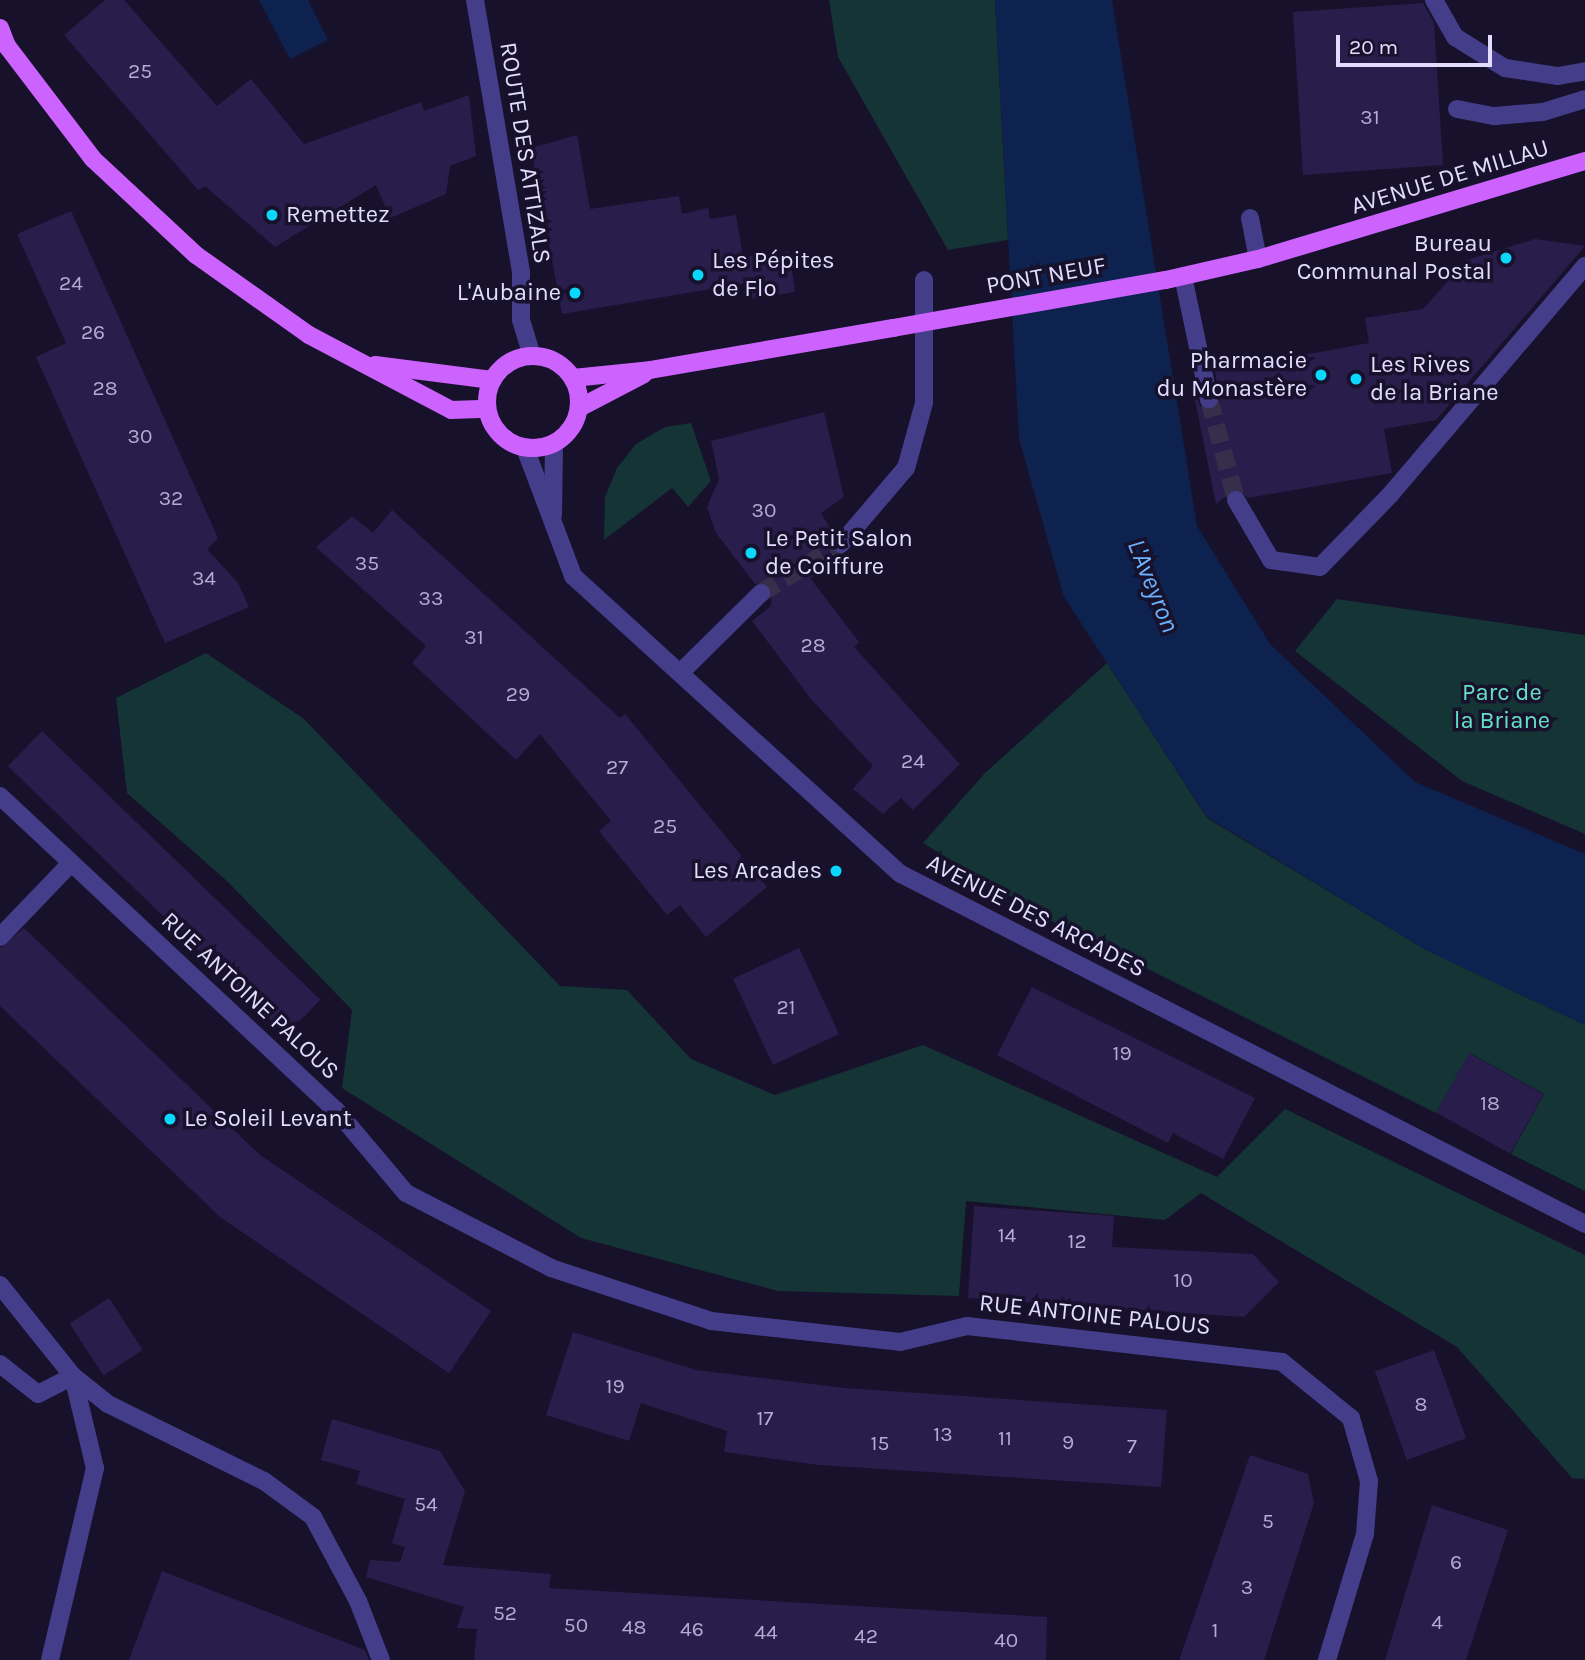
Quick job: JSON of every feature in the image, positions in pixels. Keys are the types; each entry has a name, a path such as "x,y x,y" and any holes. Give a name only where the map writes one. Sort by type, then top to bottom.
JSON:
{"main road":[{"path":"0,28 6,46 93,159 196,256 309,335 451,410 487,409"},
{"name":"AVENUE DE MILLAU","path":"1208,271 1258,259 1585,161"},
{"name":"PONT NEUF","path":"650,370 1208,271"},
{"path":"532,355 548,358 573,378 579,408 575,424 554,444 525,448 499,435 487,409 492,380 516,359 532,355"},
{"path":"364,363 492,380"},
{"path":"573,378 650,370"},
{"path":"579,408 650,370"}],"street":[{"name":"ROUTE DES ATTIZALS","path":"475,0 521,272 522,320 532,355"},
{"path":"1434,0 1455,37 1505,68 1558,76 1585,71"},
{"path":"1457,109 1494,116 1543,112 1585,99"},
{"path":"1250,218 1258,259"},
{"path":"1236,500 1271,560 1320,567 1390,495 1585,266"},
{"path":"1175,278 1209,399"},
{"path":"841,544 906,468 923,403 924,280"},
{"name":"AVENUE DES ARCADES","path":"553,533 554,444"},
{"name":"AVENUE DES ARCADES","path":"525,448 553,533 573,576 901,874 1585,1224"},
{"path":"680,673 761,593"},
{"name":"RUE ANTOINE PALOUS","path":"0,796 336,1110 406,1193 551,1268 710,1321 900,1342 967,1326 1282,1362 1351,1418 1369,1481 1365,1534 1327,1660"},
{"path":"0,937 71,863"},
{"path":"0,1285 73,1376 108,1404 264,1481 313,1517 358,1601 381,1660"},
{"path":"0,1364 38,1394 73,1376"},
{"path":"50,1660 95,1468 73,1376"}],"green space":[{"path":"829,0 995,0 1008,240 948,250 838,57"},
{"path":"691,423 711,481 688,507 672,488 604,540 605,497 617,468 636,444 665,427"},
{"name":"Parc de la Briane","path":"1337,599 1585,635 1585,834 1462,781 1295,651"},
{"path":"206,653 304,719 560,986 627,990 691,1059 775,1095 923,1045 1217,1177 1285,1109 1585,1255 1585,1479 1572,1478 1457,1347 1201,1193 1165,1220 966,1201 959,1296 778,1291 581,1238 342,1088 352,1010 228,882 127,793 116,698"},
{"path":"1107,663 1207,818 1426,950 1585,1025 1585,1191 1511,1154 1544,1094 1470,1053 1436,1113 1044,917 923,843 985,773"}],"water":[{"path":"259,0 308,0 328,40 290,59"},
{"name":"L'Aveyron","path":"995,0 1112,0 1197,526 1270,644 1415,782 1585,854 1585,1025 1426,950 1207,817 1064,597 1019,439"}],"building":[{"path":"105,0 124,0 217,106 251,79 304,144 421,102 424,111 469,95 476,156 450,166 446,194 390,218 376,185 275,247 205,186 198,190 64,35"},
{"path":"1423,3 1434,23 1443,165 1303,175 1293,12"},
{"path":"577,135 590,209 679,196 682,214 708,208 710,219 736,215 743,257 789,251 795,292 750,299 747,283 562,314 531,148"},
{"path":"71,211 218,538 207,549 238,583 249,607 165,643 36,357 66,343 17,234"},
{"name":"Les Rives de la Briane","path":"1535,239 1585,246 1436,420 1384,429 1392,473 1248,498 1235,489 1216,504 1190,375 1200,406 1212,410 1220,402 1215,371 1369,343 1365,318 1423,309 1467,260"},
{"path":"824,412 844,497 821,513 834,534 831,548 849,557 810,578 859,642 854,647 960,764 913,810 901,798 883,814 853,789 873,766 811,699 752,621 771,606 772,589 765,582 755,584 716,533 707,507 719,479 711,441"},
{"path":"392,510 620,718 625,714 767,887 706,937 680,905 667,915 599,831 611,821 540,734 516,760 412,663 426,646 316,547 352,516 373,533"},
{"path":"42,731 320,1000 286,1035 8,766"},
{"name":"Le Soleil Levant","path":"24,928 260,1155 491,1311 449,1373 220,1217 0,1006 0,948"},
{"path":"799,948 839,1034 773,1065 733,979"},
{"path":"1032,987 1255,1098 1223,1159 1173,1133 1168,1143 997,1055"},
{"path":"1469,1053 1543,1094 1510,1154 1436,1112"},
{"path":"974,1206 1114,1216 1112,1247 1253,1254 1279,1282 1244,1317 968,1298"},
{"path":"109,1298 143,1350 103,1376 70,1324"},
{"path":"573,1332 696,1370 845,1388 1167,1410 1161,1487 819,1465 724,1452 727,1431 641,1403 629,1441 546,1415"},
{"path":"1434,1350 1466,1438 1407,1460 1375,1372"},
{"path":"332,1419 440,1451 465,1491 443,1565 551,1574 549,1588 1047,1617 1046,1660 474,1660 477,1629 457,1628 464,1607 366,1577 370,1560 400,1562 405,1547 392,1543 405,1499 356,1484 360,1471 321,1460"},
{"path":"1250,1455 1308,1474 1314,1503 1264,1660 1179,1660"},
{"path":"1432,1505 1508,1530 1466,1660 1385,1660"},
{"path":"162,1571 365,1650 369,1660 129,1660"}],"tunnel":[{"path":"1209,399 1236,500"},
{"path":"761,593 841,544"}],"place":[{"name":"Remettez","path":"272,215"},
{"name":"Bureau Communal Postal","path":"1506,258"},
{"name":"Les Pépites de Flo","path":"698,275"},
{"name":"L'Aubaine","path":"575,293"},
{"name":"Pharmacie du Monastère","path":"1321,375"},
{"name":"Les Rives de la Briane","path":"1356,379"},
{"name":"Le Petit Salon de Coiffure","path":"751,553"},
{"name":"Les Arcades","path":"836,871"},
{"name":"Le Soleil Levant","path":"170,1119"}]}
